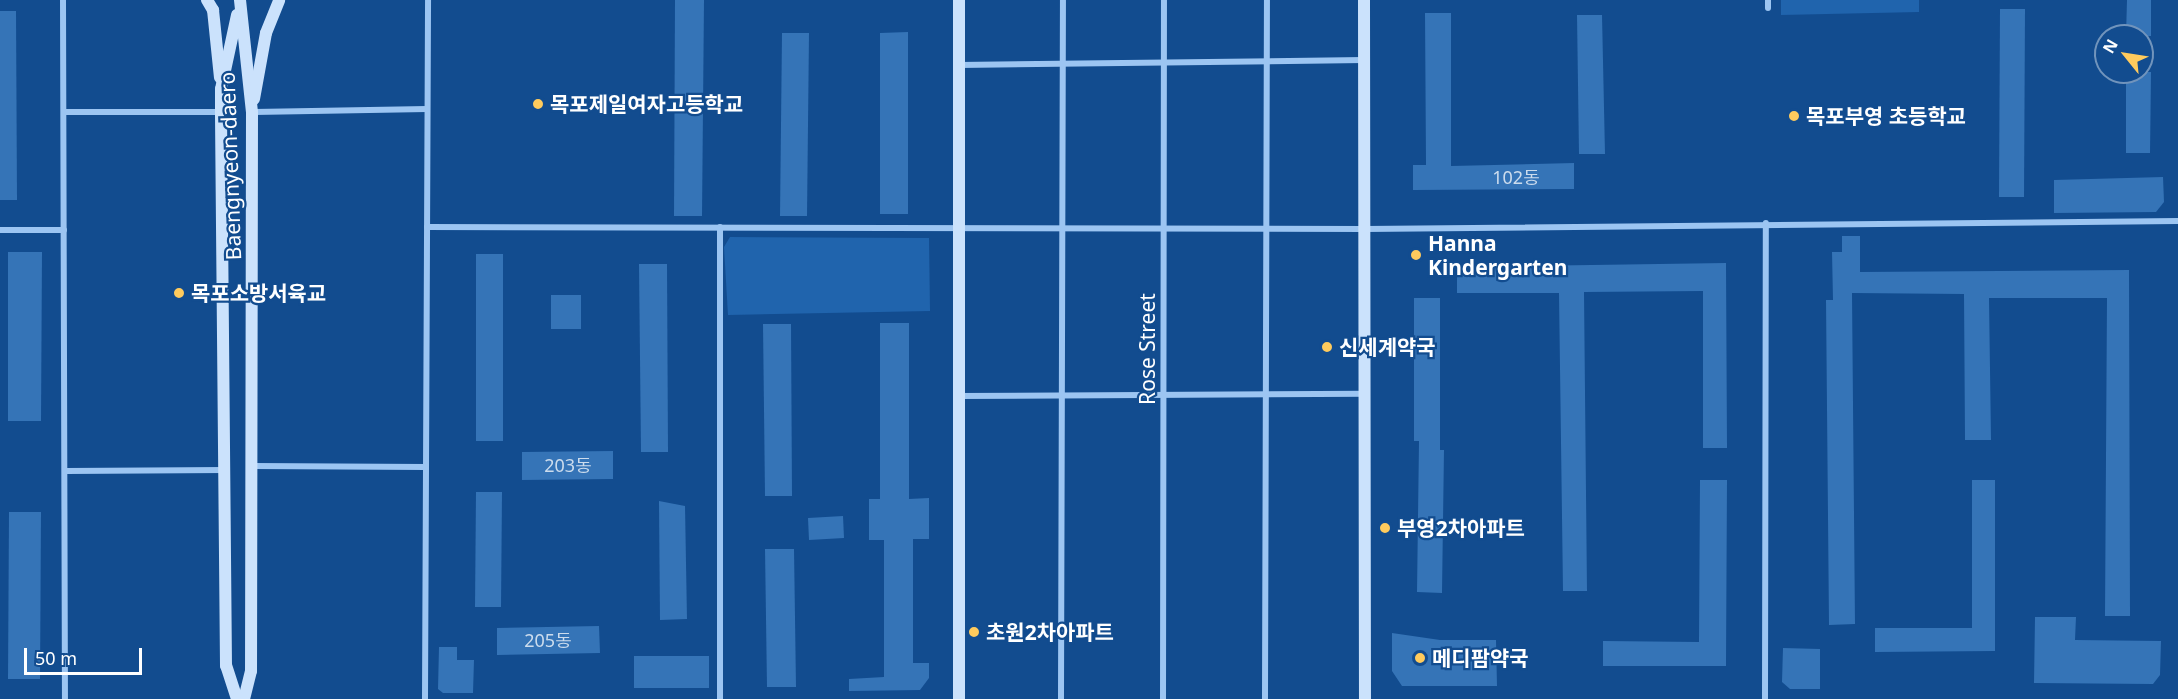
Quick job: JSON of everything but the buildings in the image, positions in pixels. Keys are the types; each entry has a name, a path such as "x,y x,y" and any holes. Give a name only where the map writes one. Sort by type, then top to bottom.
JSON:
{"street":[{"path":"63,0 65,699"},
{"path":"207,0 213,10 221,89"},
{"path":"279,0 266,33 252,111 427,109"},
{"path":"425,699 428,0"},
{"path":"959,0 959,699"},
{"path":"1061,699 1063,0"},
{"name":"Rose Street","path":"1163,699 1164,0"},
{"path":"1265,699 1267,0"},
{"path":"1364,0 1365,699"},
{"path":"1768,0 1768,8"},
{"name":"Baengnyeon-daero","path":"237,699 226,666 221,89 240,3"},
{"name":"Baengnyeon-daero","path":"240,3 252,111 252,671 244,699"},
{"path":"959,65 1267,63 1364,60"},
{"path":"64,112 221,112"},
{"path":"427,227 1365,230 1766,223 2178,221"},
{"path":"1765,699 1766,223"},
{"path":"720,227 720,699"},
{"path":"0,230 64,230"},
{"path":"959,396 1365,394"},
{"path":"252,466 426,467"},
{"path":"66,471 226,470"}],"shaded area":[{"path":"1781,0 1919,0 1919,12 1781,15"},
{"path":"730,237 929,238 930,311 728,315 724,247"}],"place":[{"name":"목포제일여자고등학교","path":"538,104"},
{"name":"목포부영 초등학교","path":"1794,116"},
{"name":"Hanna Kindergarten","path":"1416,255"},
{"name":"목포소방서육교","path":"179,293"},
{"name":"신세계약국","path":"1327,347"},
{"name":"부영2차아파트","path":"1385,528"},
{"name":"초원2차아파트","path":"974,632"},
{"name":"메디팜약국","path":"1420,658"}]}
